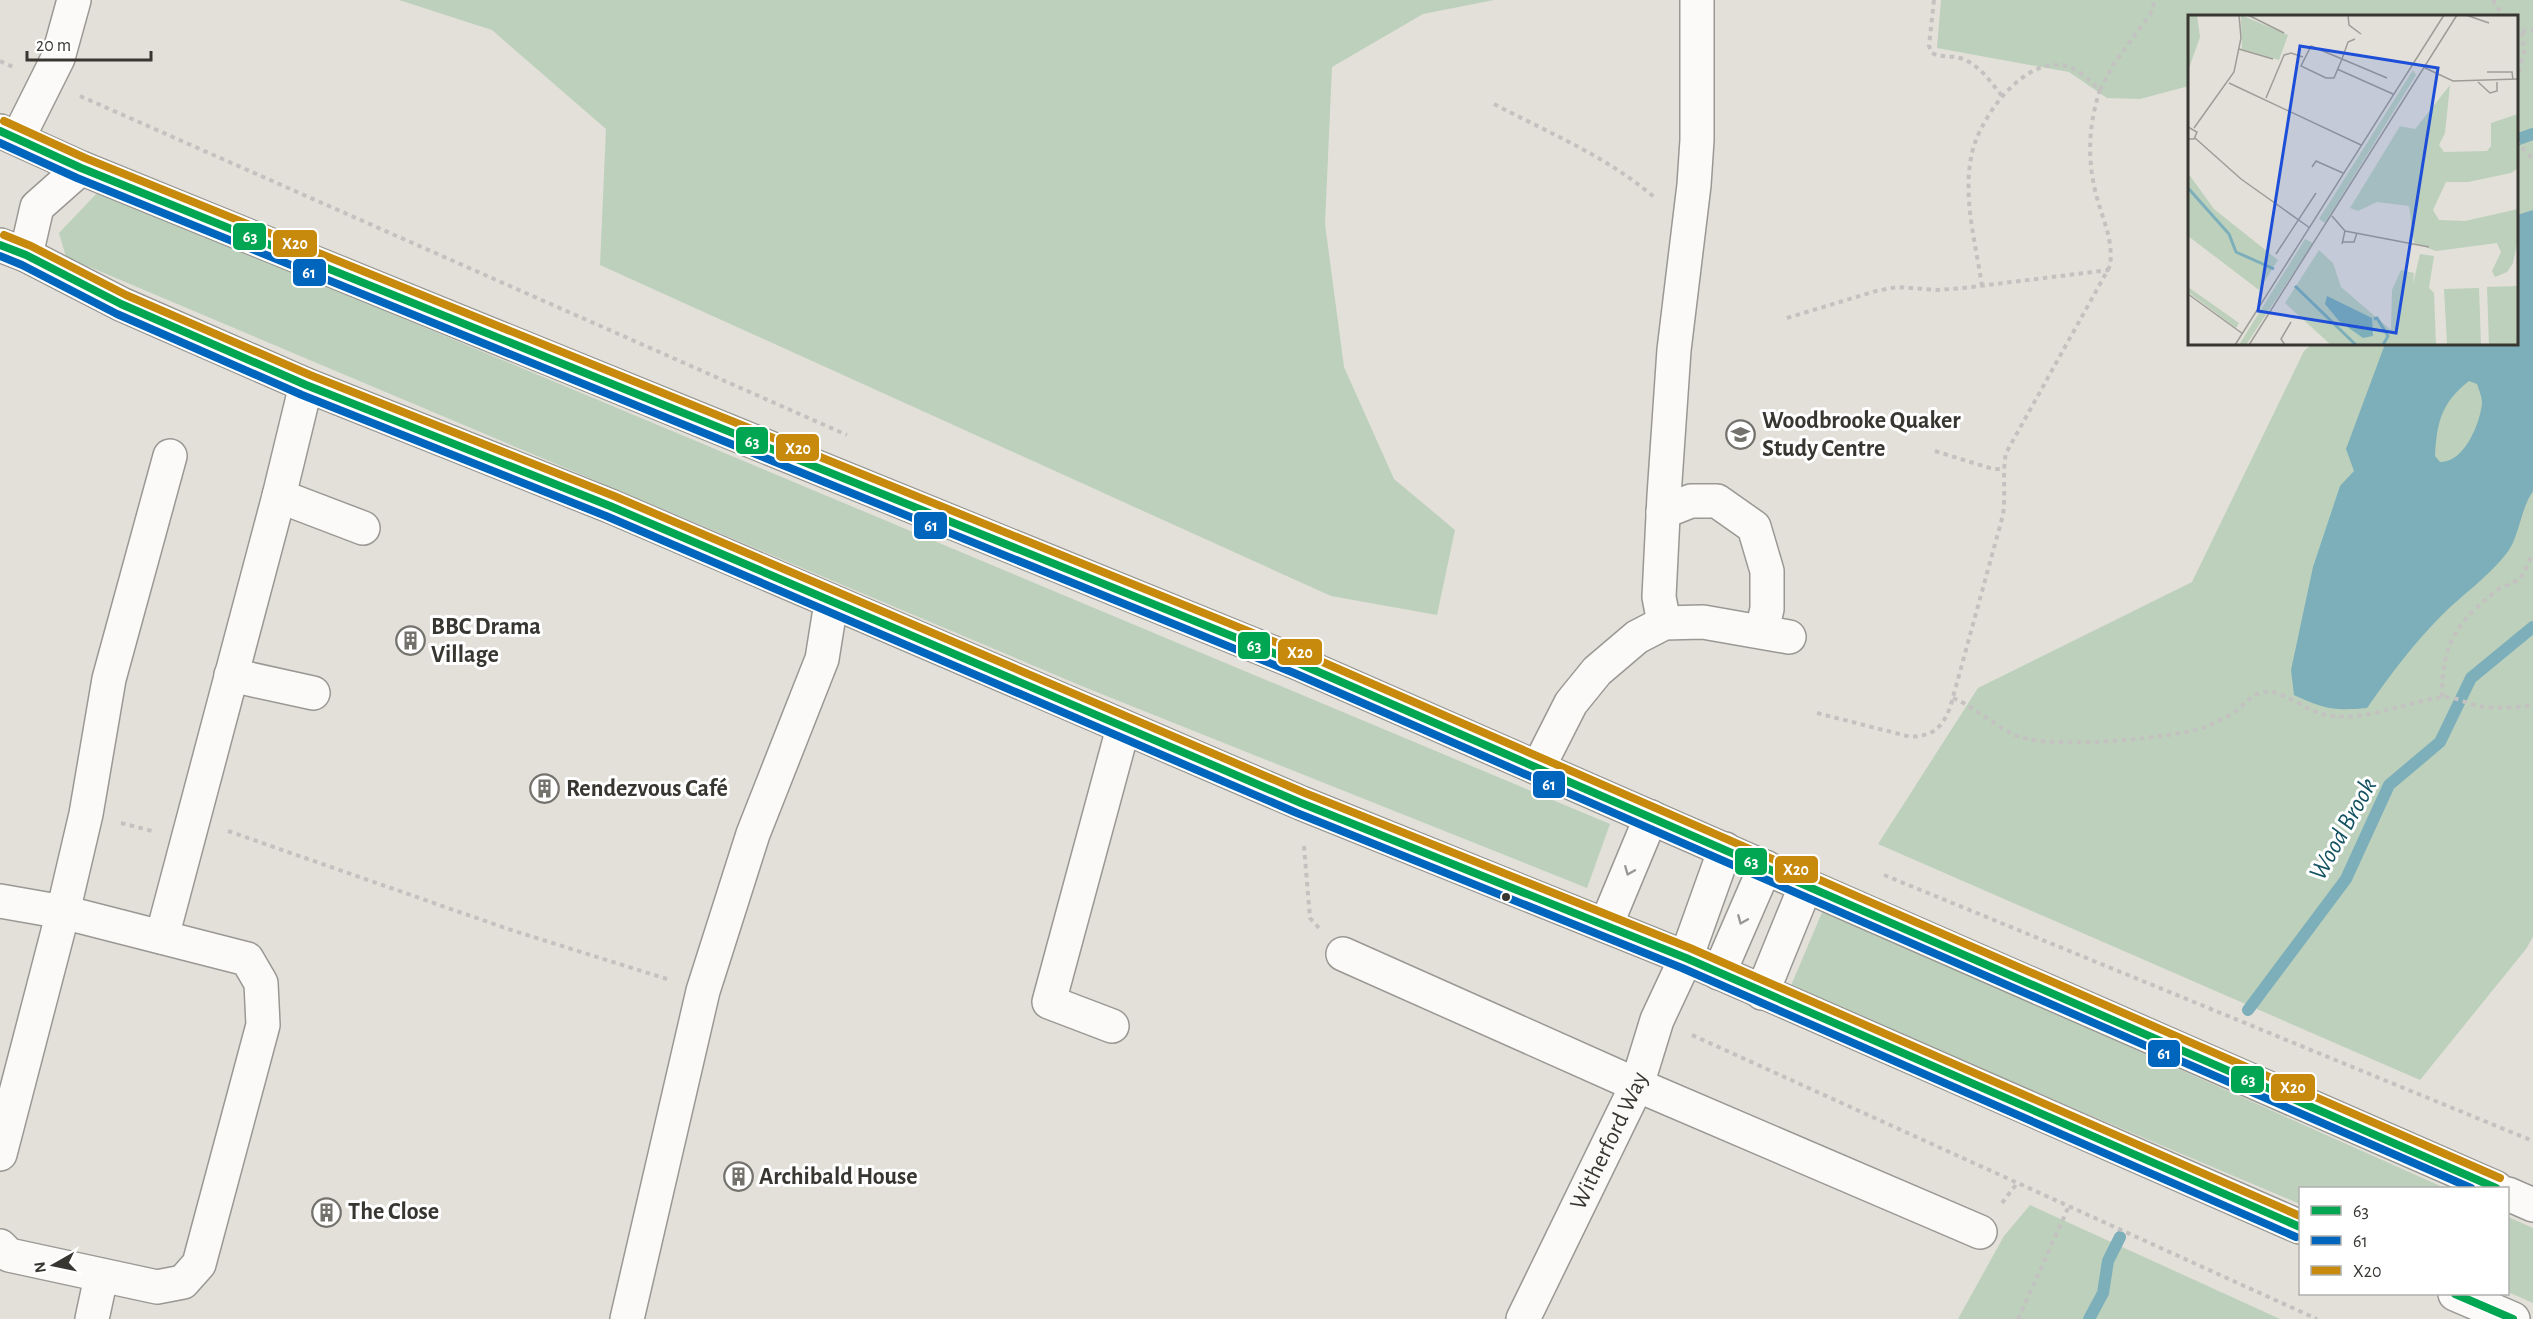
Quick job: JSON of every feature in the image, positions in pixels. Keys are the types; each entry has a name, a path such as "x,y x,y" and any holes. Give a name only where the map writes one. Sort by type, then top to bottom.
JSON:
{"main road":[{"path":"74,0 58,58 9,135 81,168 1298,663 2494,1187"},
{"path":"1664,623 1659,597 1674,350 1690,224 1697,140 1697,0"},
{"path":"81,168 37,207 13,250 121,304 306,385 610,506 831,603 1301,803 1686,958 2299,1226"},
{"path":"162,937 279,496 306,385"},
{"path":"0,1154 86,814 109,679 170,456"},
{"path":"279,496 363,528"},
{"path":"1538,768 1571,703 1597,671 1637,637 1664,623 1703,622 1775,634 1767,609 1767,571 1754,526 1717,501 1691,501 1663,512"},
{"path":"627,1319 703,991 753,834 822,659 831,603"},
{"path":"231,675 313,693"},
{"path":"1112,1026 1049,1002 1123,728"},
{"path":"1606,925 1651,817"},
{"name":"Witherford Way","path":"1523,1319 1637,1085 1657,1020 1686,958 1725,849"},
{"path":"1719,973 1765,867"},
{"path":"1762,993 1806,885"},
{"path":"0,901 63,912 247,959 261,983 263,1025 199,1264 183,1282 157,1287 101,1277 9,1255 0,1246"},
{"path":"1344,954 1637,1085 1980,1232"},
{"path":"2509,1194 2533,1205"},
{"path":"92,1319 101,1277"},
{"path":"2459,1295 2513,1319"}],"path":[{"path":"1934,0 1929,46 1932,53 1937,56 1959,58 1974,65 2002,96"},
{"path":"1817,713 1911,737 1927,735 1942,725 1953,698 2003,515 2006,494 2003,469 2006,453 2109,270 2112,250 2095,190 2090,127 2100,90 2113,65 2151,12 2155,0"},
{"path":"2494,0 2494,5 2505,15"},
{"path":"2518,27 2522,31 2524,51 2518,78"},
{"path":"2522,31 2533,30"},
{"path":"1982,286 1971,210 1971,158 1983,126 2002,96 2026,76 2055,65 2064,65 2077,71 2100,90"},
{"path":"1494,104 1573,142 1608,163 1637,182 1679,219 1690,224"},
{"path":"2518,143 2533,159"},
{"path":"1787,318 1876,291 1897,287 1938,290 2109,270"},
{"path":"1935,451 1993,469 2003,469"},
{"path":"2442,697 2442,675 2450,642 2464,618 2499,589 2519,579 2533,554"},
{"path":"1953,698 1972,706 2020,737 2063,743 2169,735 2206,727 2234,712 2264,691 2276,693 2322,714 2350,716 2399,709 2442,697 2450,697 2478,706 2533,706"},
{"path":"1301,803 1310,918 1344,954"},
{"path":"86,814 190,830 703,991"},
{"path":"1657,1020 2069,1206 2310,1318 2317,1319"},
{"path":"2018,1319 2069,1206"}],"green space":[{"path":"399,0 1494,0 1423,14 1332,67 1325,224 1344,367 1394,479 1455,530 1437,615 1331,596 600,265 606,129 492,30"},
{"path":"1941,0 2533,0 2533,937 2526,949 2420,1080 1878,844 1978,688 2192,582 2304,351 2311,345 2518,345 2518,15 2188,15 2188,86 2140,99 2107,98 2069,72 1937,48"},
{"path":"99,191 1610,824 1587,888 1084,687 66,257 59,233"},
{"path":"1823,910 2443,1187 2299,1187 2299,1204 1790,988"},
{"path":"2030,1205 2280,1319 1958,1319 2004,1236"},
{"path":"2509,1217 2533,1228 2533,1303 2509,1292"}],"water":[{"path":"2533,210 2533,491 2514,540 2499,563 2442,615 2393,671 2367,708 2346,709 2329,708 2294,695 2291,670 2313,567 2340,486 2354,471 2346,449 2385,345 2518,345 2518,215","holes":["2469,381 2477,384 2481,396 2481,412 2469,441 2456,456 2449,461 2440,462 2435,456 2437,433 2446,405"]}],"waterway":[{"path":"2518,139 2533,134"},
{"name":"Wood Brook","path":"2248,1010 2346,879 2389,785 2440,742 2471,678 2533,627"},
{"name":"Wood Brook","path":"2089,1319 2103,1293 2108,1261 2120,1237"}],"transit line":[{"name":"X20","path":"4,121 85,158 1302,653 2500,1178"},
{"name":"63","path":"0,131 81,168 1298,663 2494,1187"},
{"name":"61","path":"0,143 77,178 1294,673 2469,1187"},
{"name":"X20","path":"4,235 31,246 126,295 310,375 614,496 1305,793 1690,948 2299,1216"},
{"name":"63","path":"0,245 26,255 121,304 306,385 610,506 1301,803 1686,958 2299,1227"},
{"name":"61","path":"0,256 117,314 302,395 606,516 1297,813 1682,968 2296,1237"},
{"name":"63","path":"2457,1295 2513,1319"}],"place":[{"name":"Woodbrooke Quaker Study Centre","path":"1741,435"},
{"name":"BBC Drama Village","path":"410,641"},
{"name":"Rendezvous Café","path":"545,789"},
{"name":"Archibald House","path":"738,1177"},
{"name":"The Close","path":"327,1212"}]}
